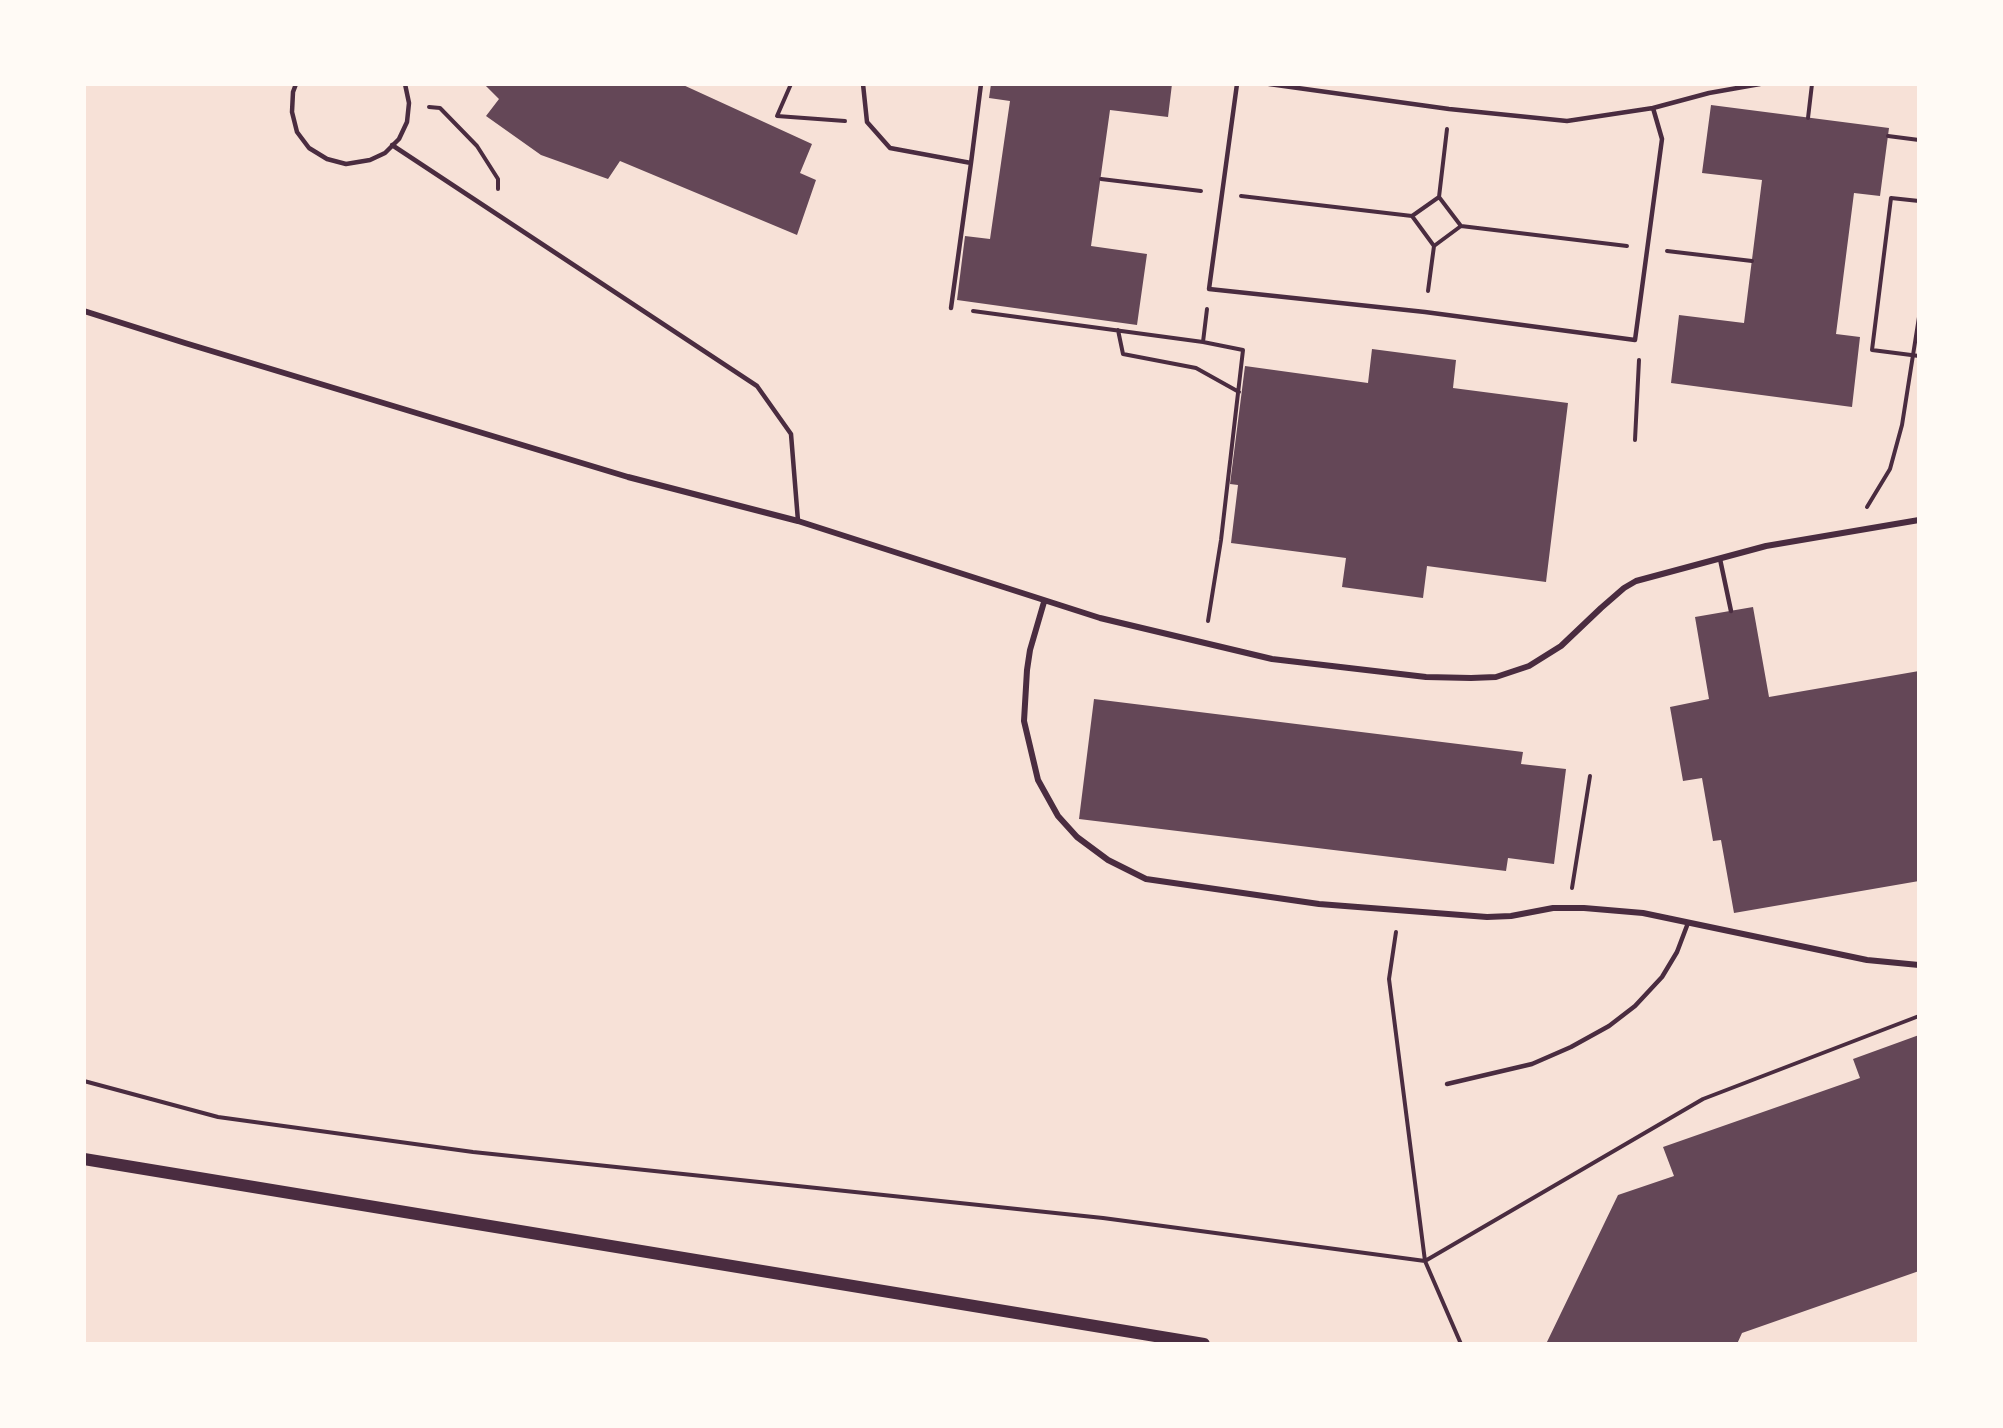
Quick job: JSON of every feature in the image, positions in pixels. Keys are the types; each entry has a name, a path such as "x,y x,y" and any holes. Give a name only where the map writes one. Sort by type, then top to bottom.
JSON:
{"main road":[{"path":"84,1159 1204,1344"}],"street":[{"path":"84,311 628,477 798,521 988,581 1044,602 1172,636 1272,659 1426,677 1496,676 1529,666 1561,646 1601,608 1634,582 1766,546 1919,520"},
{"path":"1044,602 1030,650 1024,721 1038,780 1058,816 1077,837 1108,860 1146,879 1318,904 1487,917 1511,916 1553,908 1584,908 1643,914 1867,960 1919,965"}],"lane":[{"path":"296,84 293,92 292,112 297,132 309,148 327,159 346,164 370,160 385,153 399,139 407,122 409,104 405,84"},
{"path":"863,84 867,122 890,148 970,163"},
{"path":"951,308 981,84"},
{"path":"1237,84 1209,289 1425,312 1635,340 1662,139 1653,108"},
{"path":"1269,84 1449,109 1567,122 1653,108 1709,93 1761,84"},
{"path":"392,145 757,386 791,434 798,521"},
{"path":"1720,559 1731,611"},
{"path":"1447,1084 1532,1064 1571,1047 1609,1026 1635,1006 1662,977 1677,952 1688,923"}],"path":[{"path":"791,84 777,116 867,122"},
{"path":"1808,117 1812,84"},
{"path":"409,104 440,108 477,146 498,179 500,216"},
{"path":"1449,109 1439,197 1461,226"},
{"path":"1888,136 1919,140"},
{"path":"1101,179 1412,216 1439,197"},
{"path":"1916,356 1872,350 1891,198 1919,201"},
{"path":"1412,216 1434,246 1425,312"},
{"path":"1434,246 1461,226 1752,261"},
{"path":"1203,342 1209,289"},
{"path":"951,308 1203,342 1243,350 1221,540 1208,622"},
{"path":"1858,509 1864,509 1869,505 1890,469 1902,425 1916,356 1919,317"},
{"path":"1118,330 1123,354 1196,368 1239,392"},
{"path":"1635,440 1640,364"},
{"path":"1569,908 1590,776"},
{"path":"1400,910 1389,979 1425,1261 1461,1344"},
{"path":"84,1081 218,1117 461,1150 1103,1218 1425,1261 1703,1099 1919,1016"}],"building":[{"path":"484,84 681,84 812,144 800,173 816,180 797,235 620,161 608,179 541,155 486,116 499,99"},
{"path":"991,84 1172,84 1168,117 1110,110 1091,246 1147,254 1137,325 957,300 965,236 990,239 1010,101 989,98"},
{"path":"1711,105 1889,128 1880,196 1854,193 1836,334 1860,337 1852,407 1671,383 1679,315 1744,323 1762,180 1702,173"},
{"path":"1372,349 1456,360 1453,388 1568,403 1546,582 1427,566 1423,598 1342,587 1346,558 1231,543 1238,485 1230,484 1245,366 1368,383"},
{"path":"1753,607 1769,697 1919,671 1919,881 1734,913 1721,840 1713,841 1702,778 1683,781 1670,707 1709,699 1695,617"},
{"path":"1094,699 1523,752 1521,764 1566,769 1554,864 1508,858 1506,871 1079,819"},
{"path":"1919,1035 1919,1271 1742,1333 1737,1344 1546,1344 1618,1195 1674,1176 1663,1147 1860,1078 1853,1059"}]}
